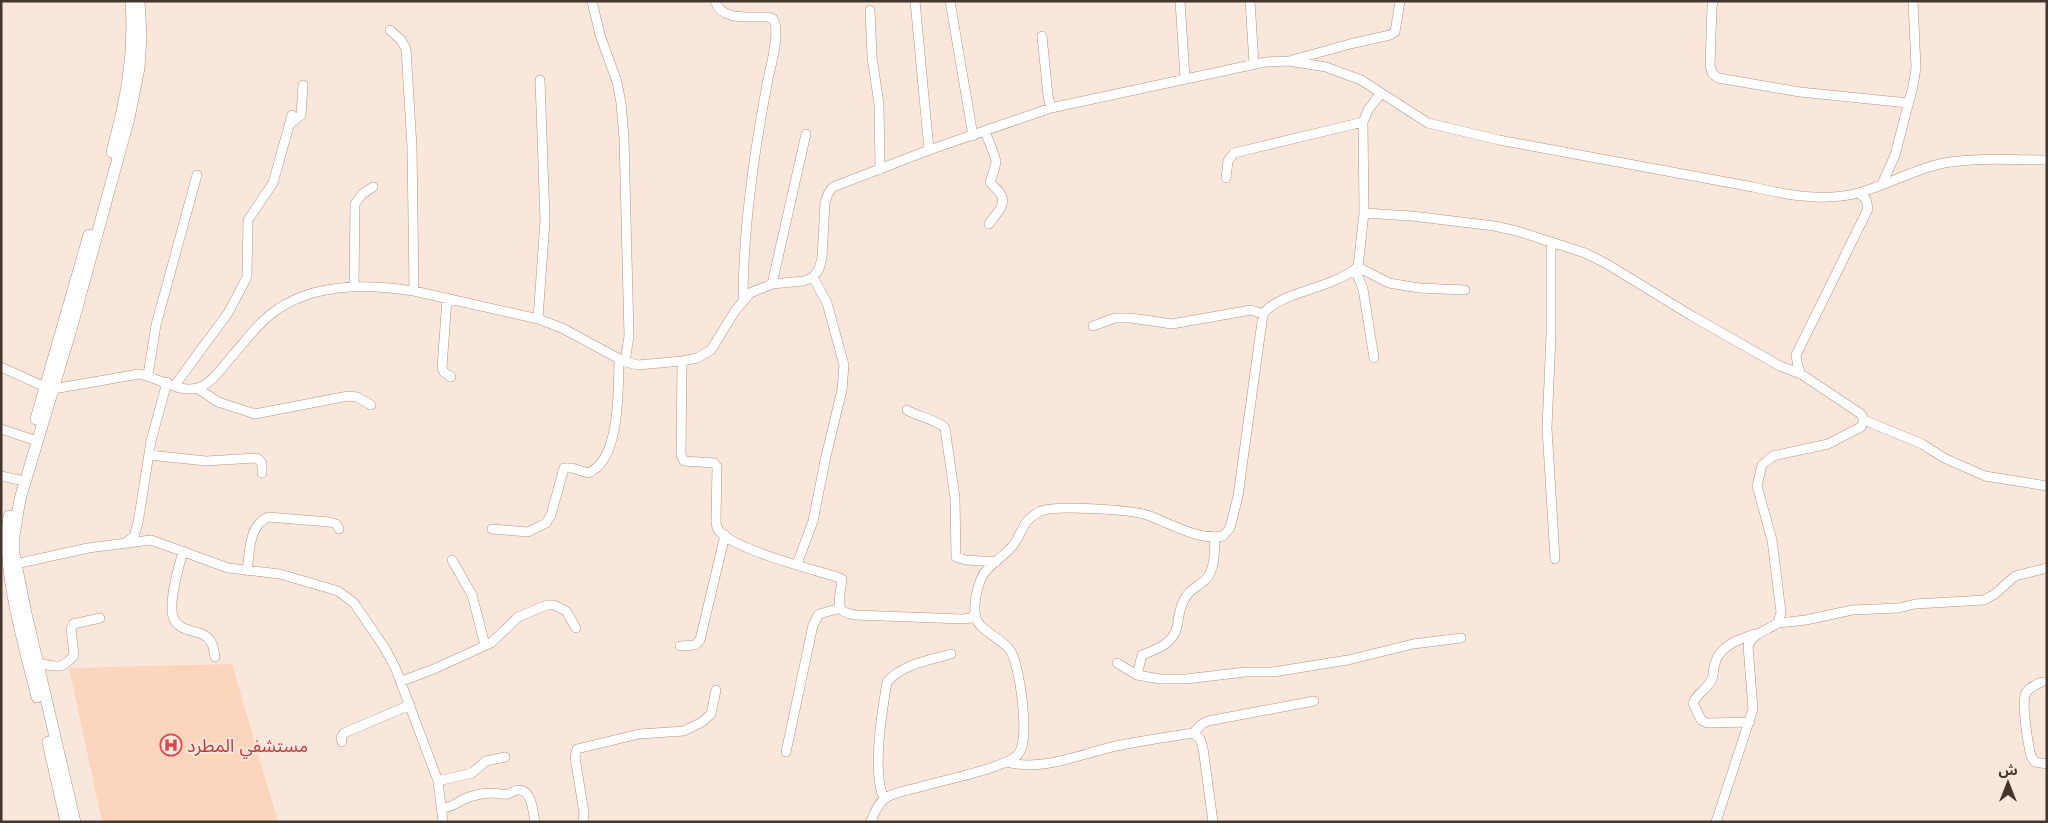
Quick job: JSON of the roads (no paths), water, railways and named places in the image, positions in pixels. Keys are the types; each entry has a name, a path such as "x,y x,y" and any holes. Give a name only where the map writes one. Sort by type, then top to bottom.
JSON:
{"main road":[{"path":"66,822 57,764 37,663 9,565 16,516 126,97 133,31 131,1"},
{"path":"75,822 57,764 17,610 9,565 6,533 31,439 49,388 129,118 138,76 140,50 139,1"}],"street":[{"path":"492,529 528,532 542,526 551,515 564,468 572,468 588,473 598,466 611,442 615,425 622,361 629,336 623,119 617,82 600,36 592,1"},
{"path":"715,1 718,9 726,15 768,17 773,19 776,27 774,52 749,192 742,274 742,300"},
{"path":"915,1 929,150"},
{"path":"950,1 973,136"},
{"path":"1180,1 1185,78"},
{"path":"1250,1 1254,64"},
{"path":"1,367 49,388 131,375 148,376 186,388 197,388 213,378 256,329 277,309 302,295 315,291 354,287 414,291 538,319 562,328 622,361 638,365 682,362 697,358 711,350 742,300 757,289 772,284 804,281 813,277 820,269 825,202 833,188 929,150 1051,108 1254,64 1289,61 1390,35 1394,32 1400,1"},
{"path":"1713,1 1710,65 1712,73 1718,78 1800,92 1908,103"},
{"path":"1882,184 1895,154 1916,68 1913,1"},
{"path":"870,10 872,57 879,104 880,170"},
{"path":"390,30 401,40 406,49 412,147 414,291"},
{"path":"1042,36 1051,108"},
{"path":"1289,61 1326,67 1361,80 1428,123 1499,140 1753,187 1789,196 1824,197 1858,193 1943,164 1995,159 2047,160"},
{"path":"538,319 545,220 540,80"},
{"path":"127,542 134,536 138,523 149,455 171,384 228,314 247,276 248,220 270,188 291,119 301,115 303,85"},
{"path":"1374,358 1363,289 1356,268 1364,213 1363,122 1368,110 1381,93"},
{"path":"1226,178 1228,161 1234,153 1363,122"},
{"path":"985,131 995,158 995,169 990,182 1001,193 1003,200 999,212 989,224"},
{"path":"772,284 806,134"},
{"path":"148,376 156,325 196,175"},
{"path":"354,287 356,204 362,194 373,187"},
{"path":"1801,374 1798,367 1797,351 1868,210 1866,199 1858,193"},
{"path":"1364,213 1412,216 1494,226 1517,231 1585,253 1607,264 1692,316 1780,366 1801,374 1861,414 1864,420 1922,444 1944,458 1986,476 2047,486"},
{"path":"1551,242 1548,428 1555,559"},
{"path":"682,362 681,456 684,461 709,462 716,465 716,527 745,547 842,579 840,600 843,612 855,615 963,620 971,618 975,613 981,579 987,569 1010,549 1024,523 1041,511 1058,509 1127,511 1145,514 1204,536 1215,538 1223,536 1230,528 1235,514 1263,314 1268,307 1278,301 1329,284 1346,276 1356,268"},
{"path":"1356,268 1389,283 1419,288 1465,290"},
{"path":"797,564 813,521 843,382 844,365 827,303 813,277"},
{"path":"447,298 442,368 451,377"},
{"path":"1093,326 1115,318 1131,318 1172,324 1251,310 1263,314"},
{"path":"197,388 218,402 255,414 348,396 357,397 371,405"},
{"path":"907,410 918,417 938,423 945,428 955,498 956,557 966,560 996,562"},
{"path":"1778,623 1781,612 1772,540 1757,486 1762,465 1773,456 1828,444 1861,427 1864,420"},
{"path":"1,429 31,439"},
{"path":"149,455 206,460 257,458 262,463 262,473"},
{"path":"1,476 19,480"},
{"path":"247,571 252,538 255,528 261,520 268,518 329,522 336,524 339,529"},
{"path":"138,523 143,533 151,540 228,568 290,576 331,588 344,594 354,603 384,647 402,681 438,781 443,822"},
{"path":"680,646 695,645 700,640 725,535"},
{"path":"1137,675 1142,655 1163,647 1170,640 1175,633 1178,614 1184,599 1192,589 1202,584 1212,570 1215,538"},
{"path":"9,565 88,548 151,540"},
{"path":"183,551 173,599 173,616 175,622 182,627 208,638 211,642 215,658"},
{"path":"452,560 472,595 486,645"},
{"path":"1750,722 1707,723 1701,720 1693,703 1696,696 1706,688 1712,678 1718,655 1734,642 1778,623 1806,620 1852,610 1899,608 1915,604 1984,600 2002,589 2015,576 2047,568"},
{"path":"402,681 434,669 486,645 502,633 518,617 547,605 554,605 566,611 576,628"},
{"path":"786,752 813,625 819,614 841,608"},
{"path":"871,822 877,806 887,798 901,792 986,769 1006,762 1019,754 1024,739 1025,723 1016,666 1011,652 980,625 975,613"},
{"path":"37,663 57,667 67,664 74,655 71,630 73,624 100,618"},
{"path":"1716,822 1753,709 1748,646 1751,639 1758,633"},
{"path":"1117,663 1137,675 1160,679 1186,679 1245,672 1273,672 1348,660 1414,644 1461,638"},
{"path":"887,798 880,789 879,771 879,745 887,682 892,676 922,662 951,654"},
{"path":"2042,682 2030,687 2026,692 2023,707 2031,756 2035,762 2047,764"},
{"path":"583,822 584,812 575,757 577,749 639,734 678,732 693,728 711,714 716,690"},
{"path":"1006,762 1018,766 1034,766 1116,746 1193,732 1208,721 1314,701"},
{"path":"342,742 341,738 344,733 410,705"},
{"path":"1193,732 1200,739 1203,748 1213,822"},
{"path":"438,781 472,773 486,761 505,757"},
{"path":"442,808 455,806 464,798 493,793 508,794 513,791 522,790 530,800 535,822"}],"place":[{"name":"مستشفي المطرد","path":"171,745"}]}
